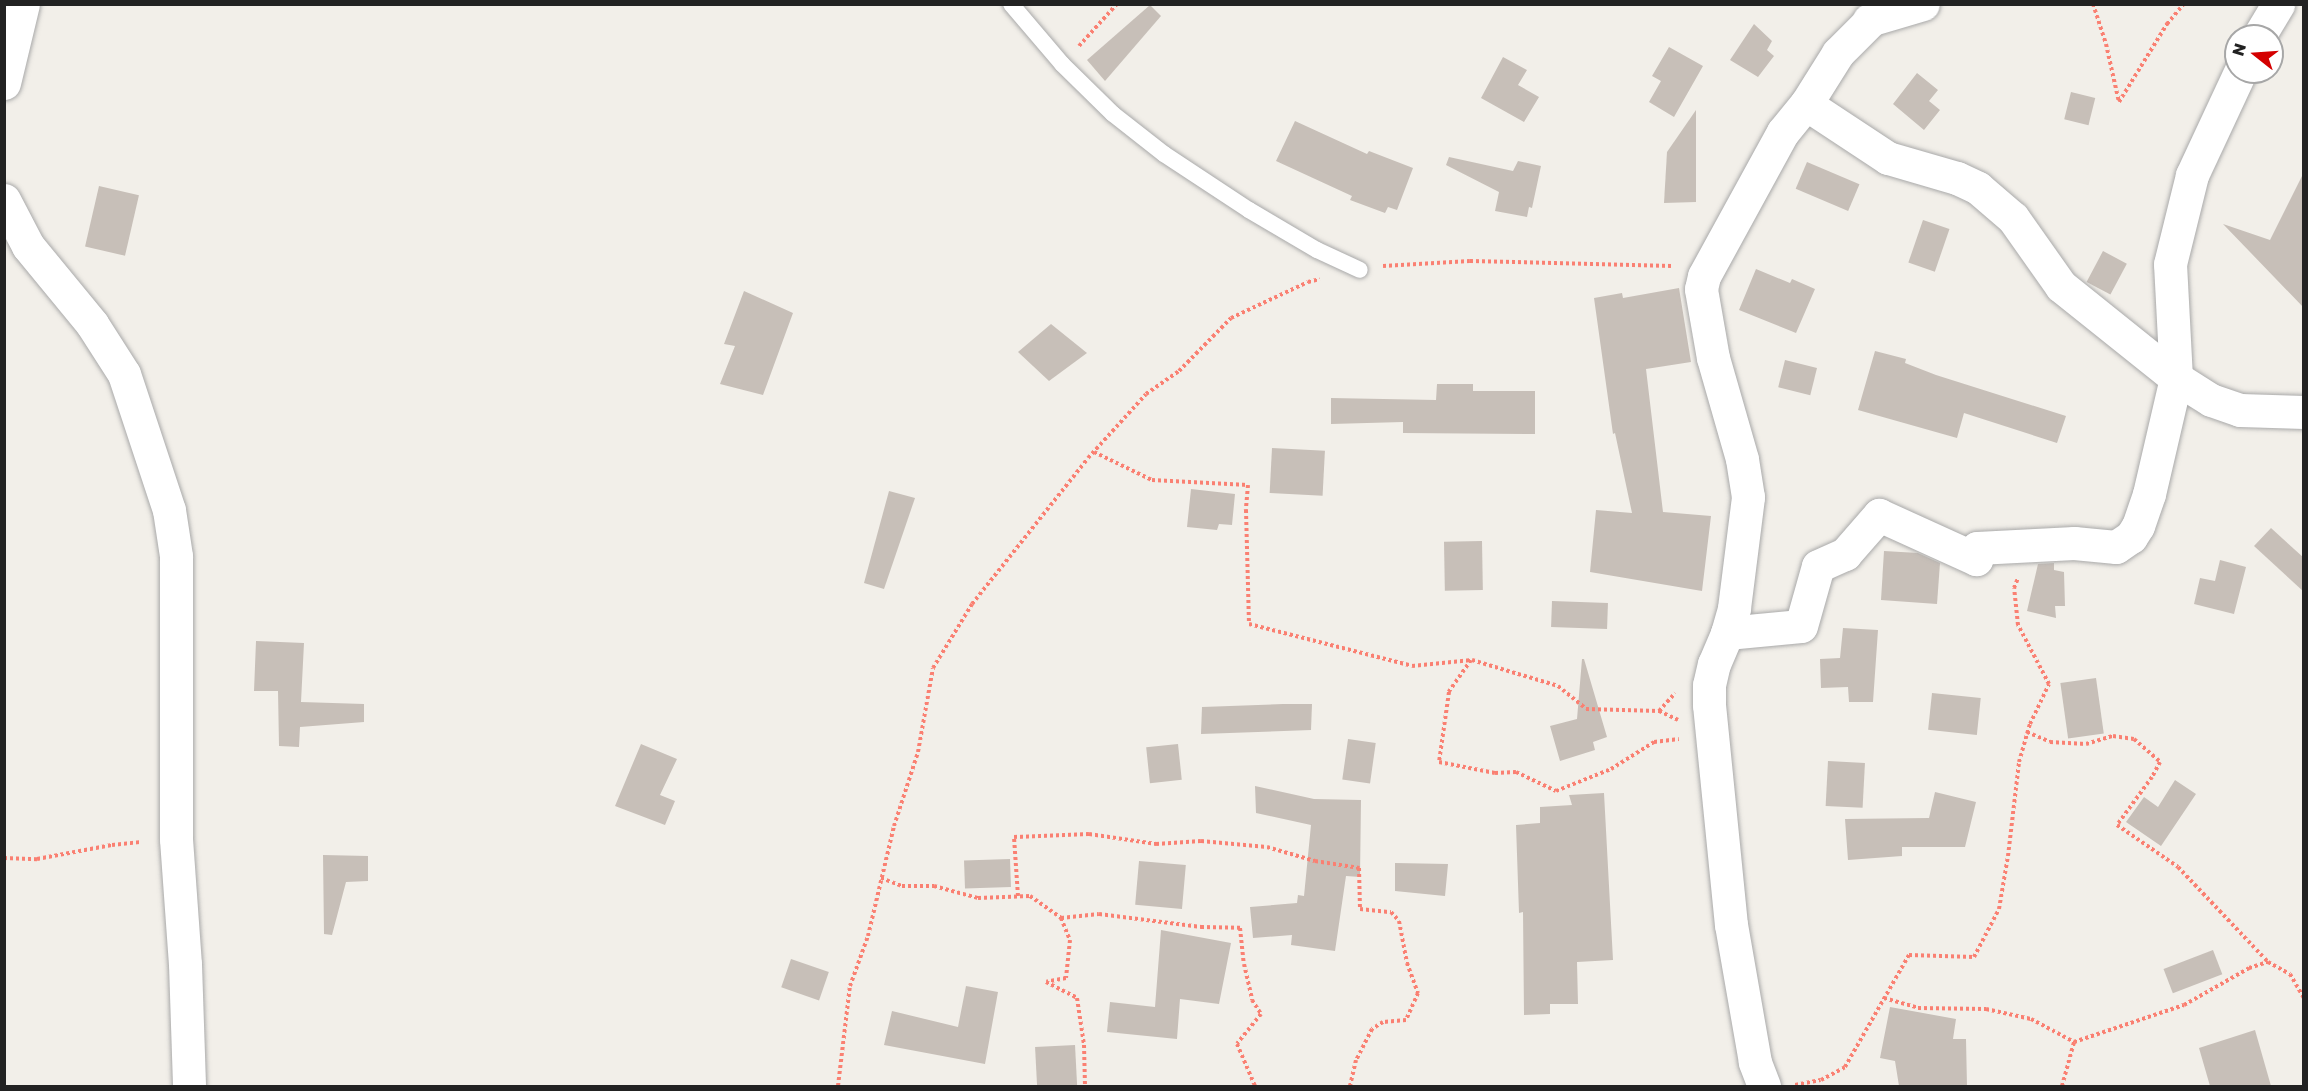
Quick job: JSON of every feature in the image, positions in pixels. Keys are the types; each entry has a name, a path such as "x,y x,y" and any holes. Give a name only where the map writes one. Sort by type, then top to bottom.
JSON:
{"street":[{"path":"4,83 23,4"},
{"path":"1764,1086 1755,1062 1731,925 1709,685 1734,608 1748,497 1742,459 1713,358 1701,289 1704,276 1783,132 1806,105 1838,53 1878,12 1923,4"},
{"path":"2266,24 2278,4"},
{"path":"1727,633 1801,626 1818,566 1845,554 1879,516 1976,559 1977,548 2031,543 2074,543 2116,547 2131,537 2138,526 2149,494 2176,378 2170,264 2192,175 2234,84"},
{"path":"1806,105 1888,158 1957,178 1977,188 2013,218 2061,286 2176,378 2211,400 2240,410 2304,412"},
{"path":"4,200 28,246 92,324 124,374 169,510 176,556 176,839 185,964 189,1086"}],"lane":[{"path":"1011,4 1062,64 1113,114 1164,154 1249,210 1317,249 1360,270"}],"path":[{"path":"1062,64 1117,4"},
{"path":"2092,4 2106,44 2119,102 2167,24 2184,4"},
{"path":"838,1086 850,987 868,936 881,878 918,752 933,668 972,604 1094,452 1146,394 1179,371 1231,318 1308,282 1360,270 1470,261 1671,265 1704,276"},
{"path":"1094,452 1152,480 1248,485 1246,510 1249,624 1412,666 1472,660 1558,686 1586,709 1659,711 1712,736"},
{"path":"1788,1086 1821,1080 1845,1067 1909,955 1974,957 1999,909 2019,762 2027,732 2049,684 2018,625 2014,588 2031,543"},
{"path":"1472,660 1449,692 1439,762 1495,773 1516,772 1556,791 1611,769 1654,742 1712,736"},
{"path":"1659,711 1675,694 1714,664"},
{"path":"2027,732 2050,742 2086,744 2113,736 2134,739 2160,762 2152,777 2117,825 2178,867 2268,962 2290,974 2304,998"},
{"path":"1018,896 1014,837 1089,834 1156,844 1202,841 1267,847 1315,861 1359,867 1359,909 1391,912 1399,921 1407,963 1418,993 1407,1020 1383,1022 1372,1029 1356,1060 1350,1086"},
{"path":"4,858 37,859 112,844 176,839"},
{"path":"881,878 902,886 934,886 978,898 1030,896 1061,918 1070,940 1066,978 1046,982 1077,998 1084,1045 1085,1086"},
{"path":"1061,918 1099,914 1201,927 1240,928 1244,964 1252,1000 1261,1014 1237,1044 1255,1086"},
{"path":"1884,998 1918,1008 1986,1009 2031,1019 2074,1042 2184,1005 2249,968 2268,962"},
{"path":"2062,1086 2074,1042"}],"building":[{"path":"1150,5 1161,16 1105,81 1087,60"},
{"path":"1754,24 1772,41 1767,50 1774,56 1758,77 1730,60"},
{"path":"1669,47 1703,66 1674,117 1649,102 1661,81 1652,76"},
{"path":"1503,57 1527,70 1518,85 1539,97 1524,122 1481,98"},
{"path":"1917,73 1938,90 1929,101 1940,110 1924,130 1893,104"},
{"path":"2071,92 2095,98 2088,125 2064,119"},
{"path":"1696,110 1696,202 1664,203 1667,152"},
{"path":"1295,121 1367,154 1369,151 1413,168 1397,210 1388,207 1385,213 1350,200 1352,196 1276,161"},
{"path":"1449,157 1513,171 1518,161 1541,166 1532,208 1529,207 1527,217 1495,211 1499,192 1446,165"},
{"path":"1807,162 1859,184 1848,211 1796,189"},
{"path":"2304,172 2304,308 2223,224 2270,240"},
{"path":"99,186 139,195 125,256 85,246"},
{"path":"1923,220 1949,229 1935,272 1908,263"},
{"path":"2103,251 2127,264 2110,295 2087,282"},
{"path":"1756,269 1790,283 1792,279 1815,289 1796,333 1739,310"},
{"path":"1679,288 1691,362 1646,369 1663,512 1711,516 1702,591 1590,572 1596,510 1632,513 1615,433 1613,434 1594,298 1622,293 1623,298"},
{"path":"744,291 793,313 763,395 720,384 735,346 724,344"},
{"path":"1051,324 1087,353 1049,381 1018,352"},
{"path":"1875,351 1906,359 1905,363 1936,375 2066,416 2057,443 1964,413 1957,438 1858,410"},
{"path":"1785,360 1817,368 1810,395 1778,387"},
{"path":"1437,384 1473,384 1473,391 1535,391 1535,434 1403,433 1403,422 1331,424 1331,398 1436,400"},
{"path":"1272,448 1325,451 1323,496 1270,493"},
{"path":"1191,489 1235,494 1232,525 1219,524 1217,530 1187,527"},
{"path":"889,491 915,498 884,589 864,583"},
{"path":"2271,528 2304,558 2304,592 2254,546"},
{"path":"1482,541 1483,590 1445,591 1444,542"},
{"path":"1884,551 1918,553 1940,563 1937,604 1881,600"},
{"path":"2220,560 2246,567 2234,614 2194,604 2200,578 2215,581"},
{"path":"2054,563 2054,570 2064,572 2065,606 2055,606 2056,618 2027,611 2038,564"},
{"path":"1552,601 1608,603 1607,629 1551,627"},
{"path":"1843,628 1878,630 1873,702 1849,702 1848,687 1821,688 1820,659 1840,658"},
{"path":"256,641 304,643 301,702 364,704 364,722 300,727 299,747 279,746 278,691 254,691"},
{"path":"1582,659 1584,659 1607,737 1593,742 1595,750 1560,761 1550,726 1577,719"},
{"path":"2096,678 2104,733 2068,738 2060,683"},
{"path":"1932,693 1981,698 1977,735 1928,730"},
{"path":"1312,704 1311,730 1201,734 1202,707"},
{"path":"1348,739 1376,743 1370,783 1342,780"},
{"path":"641,744 677,759 660,795 675,801 665,825 615,806"},
{"path":"1178,744 1182,780 1150,783 1146,747"},
{"path":"1828,761 1865,763 1863,808 1826,806"},
{"path":"2175,780 2196,794 2161,846 2126,822 2144,797 2158,807"},
{"path":"1255,786 1314,799 1361,800 1360,877 1346,876 1335,951 1291,945 1292,935 1253,938 1250,907 1297,903 1298,895 1304,896 1311,825 1256,813"},
{"path":"1935,792 1976,802 1965,847 1902,847 1902,856 1848,860 1845,819 1929,818"},
{"path":"1604,793 1613,960 1577,962 1578,1004 1550,1004 1550,1014 1524,1015 1523,912 1519,913 1516,825 1540,823 1540,807 1572,805 1569,795"},
{"path":"323,855 368,856 368,881 346,882 332,935 324,934"},
{"path":"1010,859 1011,887 965,889 964,861"},
{"path":"1139,861 1186,865 1182,909 1135,905"},
{"path":"1395,863 1448,864 1445,896 1395,891"},
{"path":"1161,930 1231,943 1219,1004 1180,999 1177,1039 1107,1032 1110,1002 1155,1007"},
{"path":"2213,950 2222,974 2173,993 2164,969"},
{"path":"791,959 829,972 819,1000 781,987"},
{"path":"966,986 998,992 985,1064 884,1045 892,1011 958,1027"},
{"path":"1890,1007 1956,1019 1953,1039 1966,1039 1967,1086 1899,1086 1895,1061 1880,1058"},
{"path":"2255,1030 2271,1086 2210,1086 2199,1048"},
{"path":"1075,1045 1077,1086 1037,1086 1035,1047"}]}
